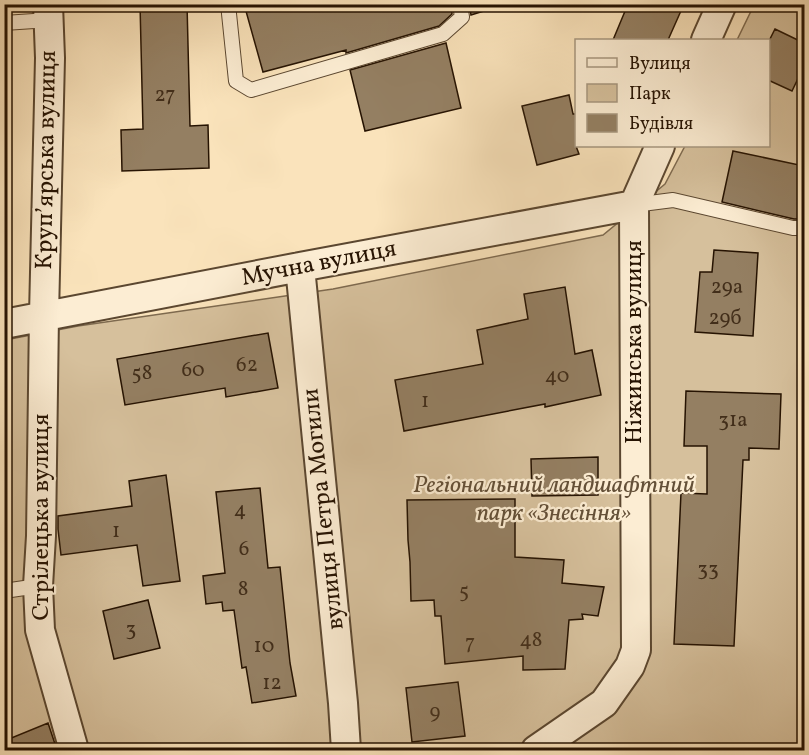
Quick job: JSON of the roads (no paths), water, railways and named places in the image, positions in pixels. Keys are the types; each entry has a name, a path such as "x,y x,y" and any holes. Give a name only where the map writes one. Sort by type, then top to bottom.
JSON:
{"street":[{"path":"706,39 722,4"},
{"name":"Крупʼярська вулиця","path":"44,315 49,12"},
{"name":"Ніжинська вулиця","path":"536,750 604,703 630,666 636,650 634,205 660,147"},
{"name":"Мучна вулиця","path":"4,324 634,205"},
{"name":"вулиця Петра Могили","path":"300,267 344,703 346,750"},
{"name":"Стрілецька вулиця","path":"44,315 38,586 40,630 74,750"}],"lane":[{"path":"228,4 236,81 251,90 443,34 462,17 460,4"},
{"path":"4,23 49,12"},
{"path":"634,205 673,200 792,228 804,228"},
{"path":"4,591 38,586"}],"park label":[{"name":"Регіональний ландшафтний парк «Знесіння»","path":"554,500"}]}
